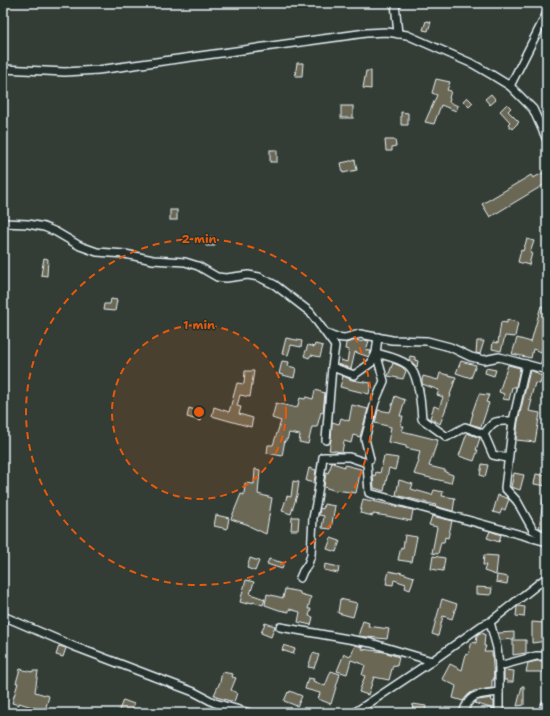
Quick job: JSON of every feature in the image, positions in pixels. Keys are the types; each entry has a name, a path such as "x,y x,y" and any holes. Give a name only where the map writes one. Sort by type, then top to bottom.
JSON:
{"street":[{"path":"395,3 398,34"},
{"path":"510,86 547,12"},
{"path":"3,69 65,72 98,70 366,33 387,32 407,35 473,64 510,86 533,108 547,140"},
{"path":"3,223 28,224 44,227 80,246 97,252 126,254 153,260 185,262 198,266 217,277 226,278 248,275 259,277 275,285 310,312 335,346 326,440"},
{"path":"327,334 334,337 345,338 360,334 392,340 426,341 450,347 471,357 484,360 499,356 545,369 547,358"},
{"path":"332,368 354,375 371,363 376,353 378,337"},
{"path":"376,353 398,359 410,366 421,397 422,418 447,437 465,427 484,434 493,456 507,458"},
{"path":"370,459 365,439 375,402 384,381 376,353"},
{"path":"526,364 513,421 507,458 505,488 517,502 533,530 547,538"},
{"path":"484,434 490,425 496,421 513,421"},
{"path":"300,578 311,555 313,518 323,457 349,457 367,463 369,492 547,542"},
{"path":"354,713 432,662 481,626 490,622 547,577"},
{"path":"3,616 59,640 194,692 215,703 250,713"},
{"path":"490,622 497,648 499,666 499,713"},
{"path":"280,627 371,644 432,662"},
{"path":"499,666 536,656 547,656"},
{"path":"463,713 471,697 499,692"},
{"path":"545,712 544,707 547,703"}],"building":[{"path":"426,21 431,22 428,31 423,30"},
{"path":"297,63 303,63 302,76 295,76"},
{"path":"366,71 371,71 371,89 363,88"},
{"path":"436,79 450,82 447,90 451,91 449,102 458,106 456,111 441,105 434,124 425,122 437,95 432,93"},
{"path":"491,94 496,100 490,105 485,99"},
{"path":"467,97 473,103 469,107 463,101"},
{"path":"507,104 511,108 508,111 519,122 512,129 508,124 510,122 500,111"},
{"path":"341,106 353,106 353,118 341,118"},
{"path":"401,112 408,113 408,125 401,125"},
{"path":"385,140 395,140 396,146 392,147 392,151 386,151"},
{"path":"270,150 277,150 277,162 270,162"},
{"path":"355,160 357,170 343,173 341,163"},
{"path":"547,171 547,183 490,217 482,204 531,175 533,178"},
{"path":"170,210 177,210 177,220 170,220"},
{"path":"215,237 215,246 206,246 206,238"},
{"path":"527,239 534,241 530,253 532,253 529,265 518,262 521,250 523,251"},
{"path":"44,258 48,259 47,276 41,275"},
{"path":"111,299 117,300 115,311 103,310 104,304 110,304"},
{"path":"541,306 547,308 547,334 541,352 533,349 531,358 512,354 517,338 531,342"},
{"path":"507,320 518,322 515,337 505,336 501,351 492,349 493,342 498,343 501,322 507,323"},
{"path":"286,338 302,341 301,347 291,345 288,355 282,354"},
{"path":"356,340 363,342 363,340 369,341 366,350 371,351 369,357 355,352 351,369 340,365 341,360 347,362 349,350 345,349 346,343"},
{"path":"477,341 484,341 480,354 476,353"},
{"path":"315,344 323,346 320,357 311,355 309,358 304,356 308,345 314,347"},
{"path":"410,356 415,357 415,360 418,361 417,367 409,360"},
{"path":"282,361 289,362 288,366 296,368 294,378 279,374"},
{"path":"461,361 476,365 471,378 456,373"},
{"path":"393,363 402,367 406,371 403,379 388,376"},
{"path":"508,365 520,368 516,387 512,387 509,400 503,399 504,394 499,392"},
{"path":"486,368 496,370 494,376 485,373"},
{"path":"530,370 542,376 540,384 535,383 530,400 532,400 529,411 540,413 535,442 516,440 518,422"},
{"path":"245,371 254,371 250,397 240,395 237,406 241,407 239,414 253,418 251,427 212,416 214,407 229,412 237,383 244,384"},
{"path":"440,373 456,377 440,424 430,418 434,406 439,408 443,397 437,395 439,390 422,384 422,380 423,376 438,380"},
{"path":"343,376 352,380 371,383 369,394 340,387"},
{"path":"315,390 325,393 323,413 321,412 317,427 312,427 308,444 299,442 300,435 289,433 287,440 285,440 282,456 267,453 268,445 273,445 281,421 272,418 276,403 297,408 300,398 305,399 306,397 313,399"},
{"path":"479,394 489,395 486,402 489,403 481,427 470,424 472,413"},
{"path":"395,396 405,400 400,416 403,416 401,426 404,426 402,431 438,440 429,466 445,470 445,472 453,475 451,483 414,474 419,461 420,451 388,442 391,427 375,423 378,410 390,412"},
{"path":"352,405 368,409 360,437 353,435 351,443 344,441 342,452 329,450 332,422 339,424 341,418 349,421"},
{"path":"189,408 195,410 194,413 203,415 201,421 187,417"},
{"path":"467,433 480,438 474,461 459,456"},
{"path":"384,456 398,458 395,470 389,468 384,491 374,488 373,475 375,476 376,472 380,473"},
{"path":"332,463 345,467 345,465 361,469 356,493 336,491 324,487 326,472 328,473"},
{"path":"482,464 488,465 485,477 480,475"},
{"path":"309,468 316,470 314,483 306,481"},
{"path":"255,469 260,470 258,494 272,498 266,534 249,525 231,519 241,494 244,495 245,483 254,484"},
{"path":"514,473 524,475 520,490 511,487"},
{"path":"536,474 547,476 547,486 534,484"},
{"path":"399,480 413,484 411,489 432,495 434,490 443,492 442,496 455,498 453,511 396,495"},
{"path":"293,481 299,482 297,495 291,514 282,511 287,496 291,497"},
{"path":"544,494 547,494 547,530 539,528"},
{"path":"498,495 509,499 505,510 502,509 500,514 493,512"},
{"path":"363,499 413,510 411,521 387,516 373,514 373,516 360,513"},
{"path":"324,504 335,506 331,529 322,528 324,516 319,515 320,508 323,509"},
{"path":"216,515 229,518 227,529 214,526"},
{"path":"432,516 452,521 448,538 445,537 444,542 441,542 438,554 432,553 437,527 429,525"},
{"path":"292,517 299,517 298,530 291,530"},
{"path":"490,531 501,535 499,542 487,538"},
{"path":"405,535 417,537 412,562 398,560 401,547 403,548"},
{"path":"331,538 340,541 336,552 327,549"},
{"path":"484,555 498,556 496,575 484,571 486,565 483,565"},
{"path":"433,556 445,558 443,571 431,569"},
{"path":"250,558 259,561 255,571 247,568"},
{"path":"269,559 284,563 282,569 267,564"},
{"path":"325,564 339,567 338,573 324,570"},
{"path":"389,571 399,572 414,577 410,590 405,588 406,584 394,580 393,585 386,584"},
{"path":"497,575 508,577 507,584 496,582"},
{"path":"246,580 254,582 250,594 265,599 263,605 253,602 248,602 247,604 240,602"},
{"path":"476,587 492,588 491,595 476,594"},
{"path":"285,589 300,592 300,594 311,597 308,609 311,609 309,616 313,617 311,625 298,622 300,612 289,609 289,612 279,610 265,605 267,594 283,598"},
{"path":"340,599 357,603 353,617 338,613"},
{"path":"442,599 457,604 452,619 443,616 438,636 432,634"},
{"path":"518,606 525,607 524,617 516,616"},
{"path":"363,621 369,623 368,626 389,629 387,639 358,636"},
{"path":"532,622 544,623 544,636 547,636 547,641 532,643"},
{"path":"265,623 275,626 271,637 261,633"},
{"path":"514,632 514,639 500,640 498,633"},
{"path":"480,633 485,634 484,646 486,646 484,652 492,652 494,680 492,680 492,688 474,691 463,701 453,698 456,686 442,679 450,664 462,670 466,654 468,655 472,642 476,643 477,635"},
{"path":"513,640 526,640 526,653 513,655"},
{"path":"284,645 295,649 293,654 282,650"},
{"path":"355,645 363,647 362,649 384,652 399,657 397,666 393,665 389,680 374,677 368,695 359,692 365,676 362,675 365,665 351,660 347,674 337,671 344,654 351,656"},
{"path":"59,646 66,648 63,657 56,655"},
{"path":"313,653 319,655 314,668 308,667"},
{"path":"547,661 547,672 526,672 528,663"},
{"path":"20,669 32,672 38,671 35,692 49,696 45,711 19,703 19,705 12,703 18,683 16,683"},
{"path":"504,670 514,671 513,682 507,682 507,680 504,680"},
{"path":"331,671 340,674 331,704 318,699 320,693 305,689 308,678 314,679 313,681 325,686"},
{"path":"222,672 233,674 232,677 236,678 231,690 237,693 234,702 216,697 216,695 214,695 220,682"},
{"path":"522,686 524,686 524,705 517,706"},
{"path":"290,691 302,696 297,706 284,701 288,692 289,693"},
{"path":"492,698 491,701 494,701 494,709 474,703 478,700"},
{"path":"123,700 134,704 131,713 118,713"},
{"path":"413,704 426,706 425,713 412,711"}]}
